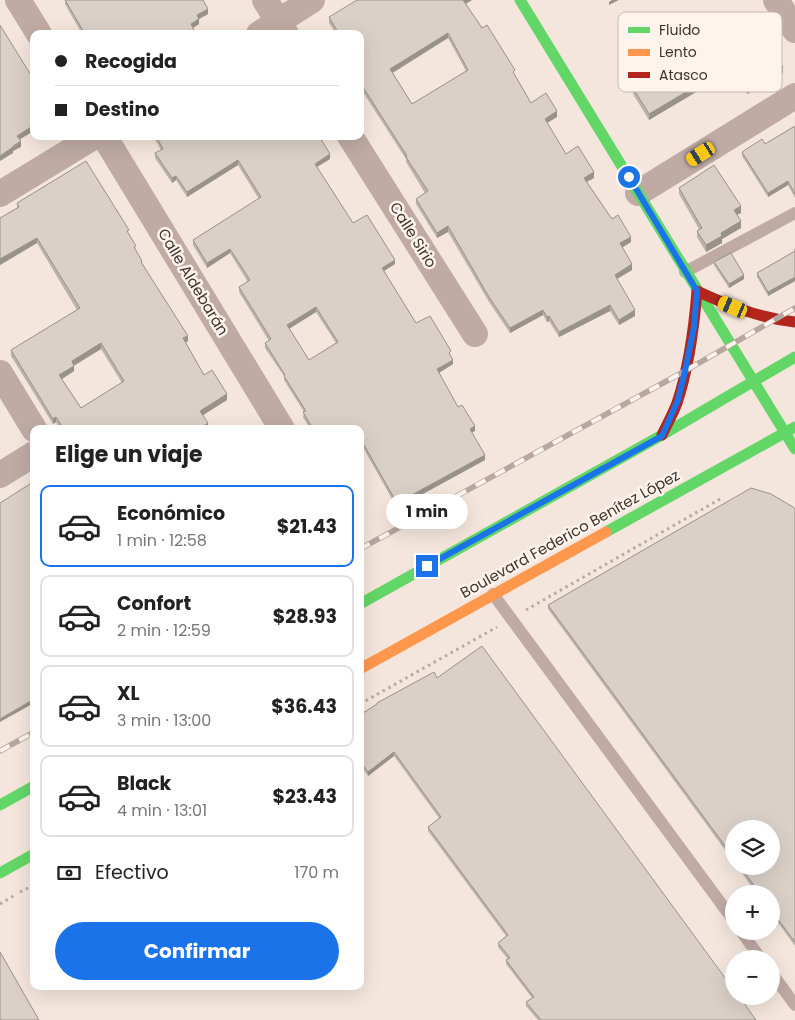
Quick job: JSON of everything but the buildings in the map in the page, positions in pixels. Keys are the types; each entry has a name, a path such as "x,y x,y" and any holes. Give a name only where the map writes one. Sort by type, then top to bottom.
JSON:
{"main road":[{"path":"520,0 753,382 790,430 795,449"},
{"path":"697,291 747,314 795,322"},
{"path":"662,436 678,400 685,371 694,327 697,291"},
{"path":"364,602 662,436 795,357"},
{"name":"Boulevard Federico Benítez López","path":"364,667 790,430"},
{"path":"0,804 30,788"},
{"path":"0,873 30,856"}],"street":[{"path":"18,0 37,30"},
{"path":"265,0 274,30 312,0"},
{"path":"776,0 795,30"},
{"path":"638,193 795,96"},
{"path":"0,194 88,140"},
{"name":"Calle Aldebarán","path":"106,140 280,425"},
{"name":"Calle Sirio","path":"353,140 475,334"},
{"path":"0,373 32,425"},
{"path":"0,475 30,456"}],"lane":[{"path":"685,272 795,214"},
{"path":"493,594 725,909"},
{"path":"780,984 795,1004"}],"path":[{"path":"364,702 726,496"}],"railway":[{"path":"364,547 685,371 795,308"},
{"path":"0,751 30,734"}],"traffic: fast":[{"path":"520,0 795,449"},
{"path":"364,602 662,435 795,357"},
{"path":"606,532 795,427"},
{"path":"0,805 30,788"},
{"path":"0,873 30,856"}],"traffic: slow":[{"path":"364,667 606,532"}],"traffic: jam":[{"path":"662,435 677,403 685,376 693,334 697,291 745,311 769,318 795,322"}],"route":[{"path":"427,566 662,436 678,400 685,371 694,327 697,291 629,177"}]}
